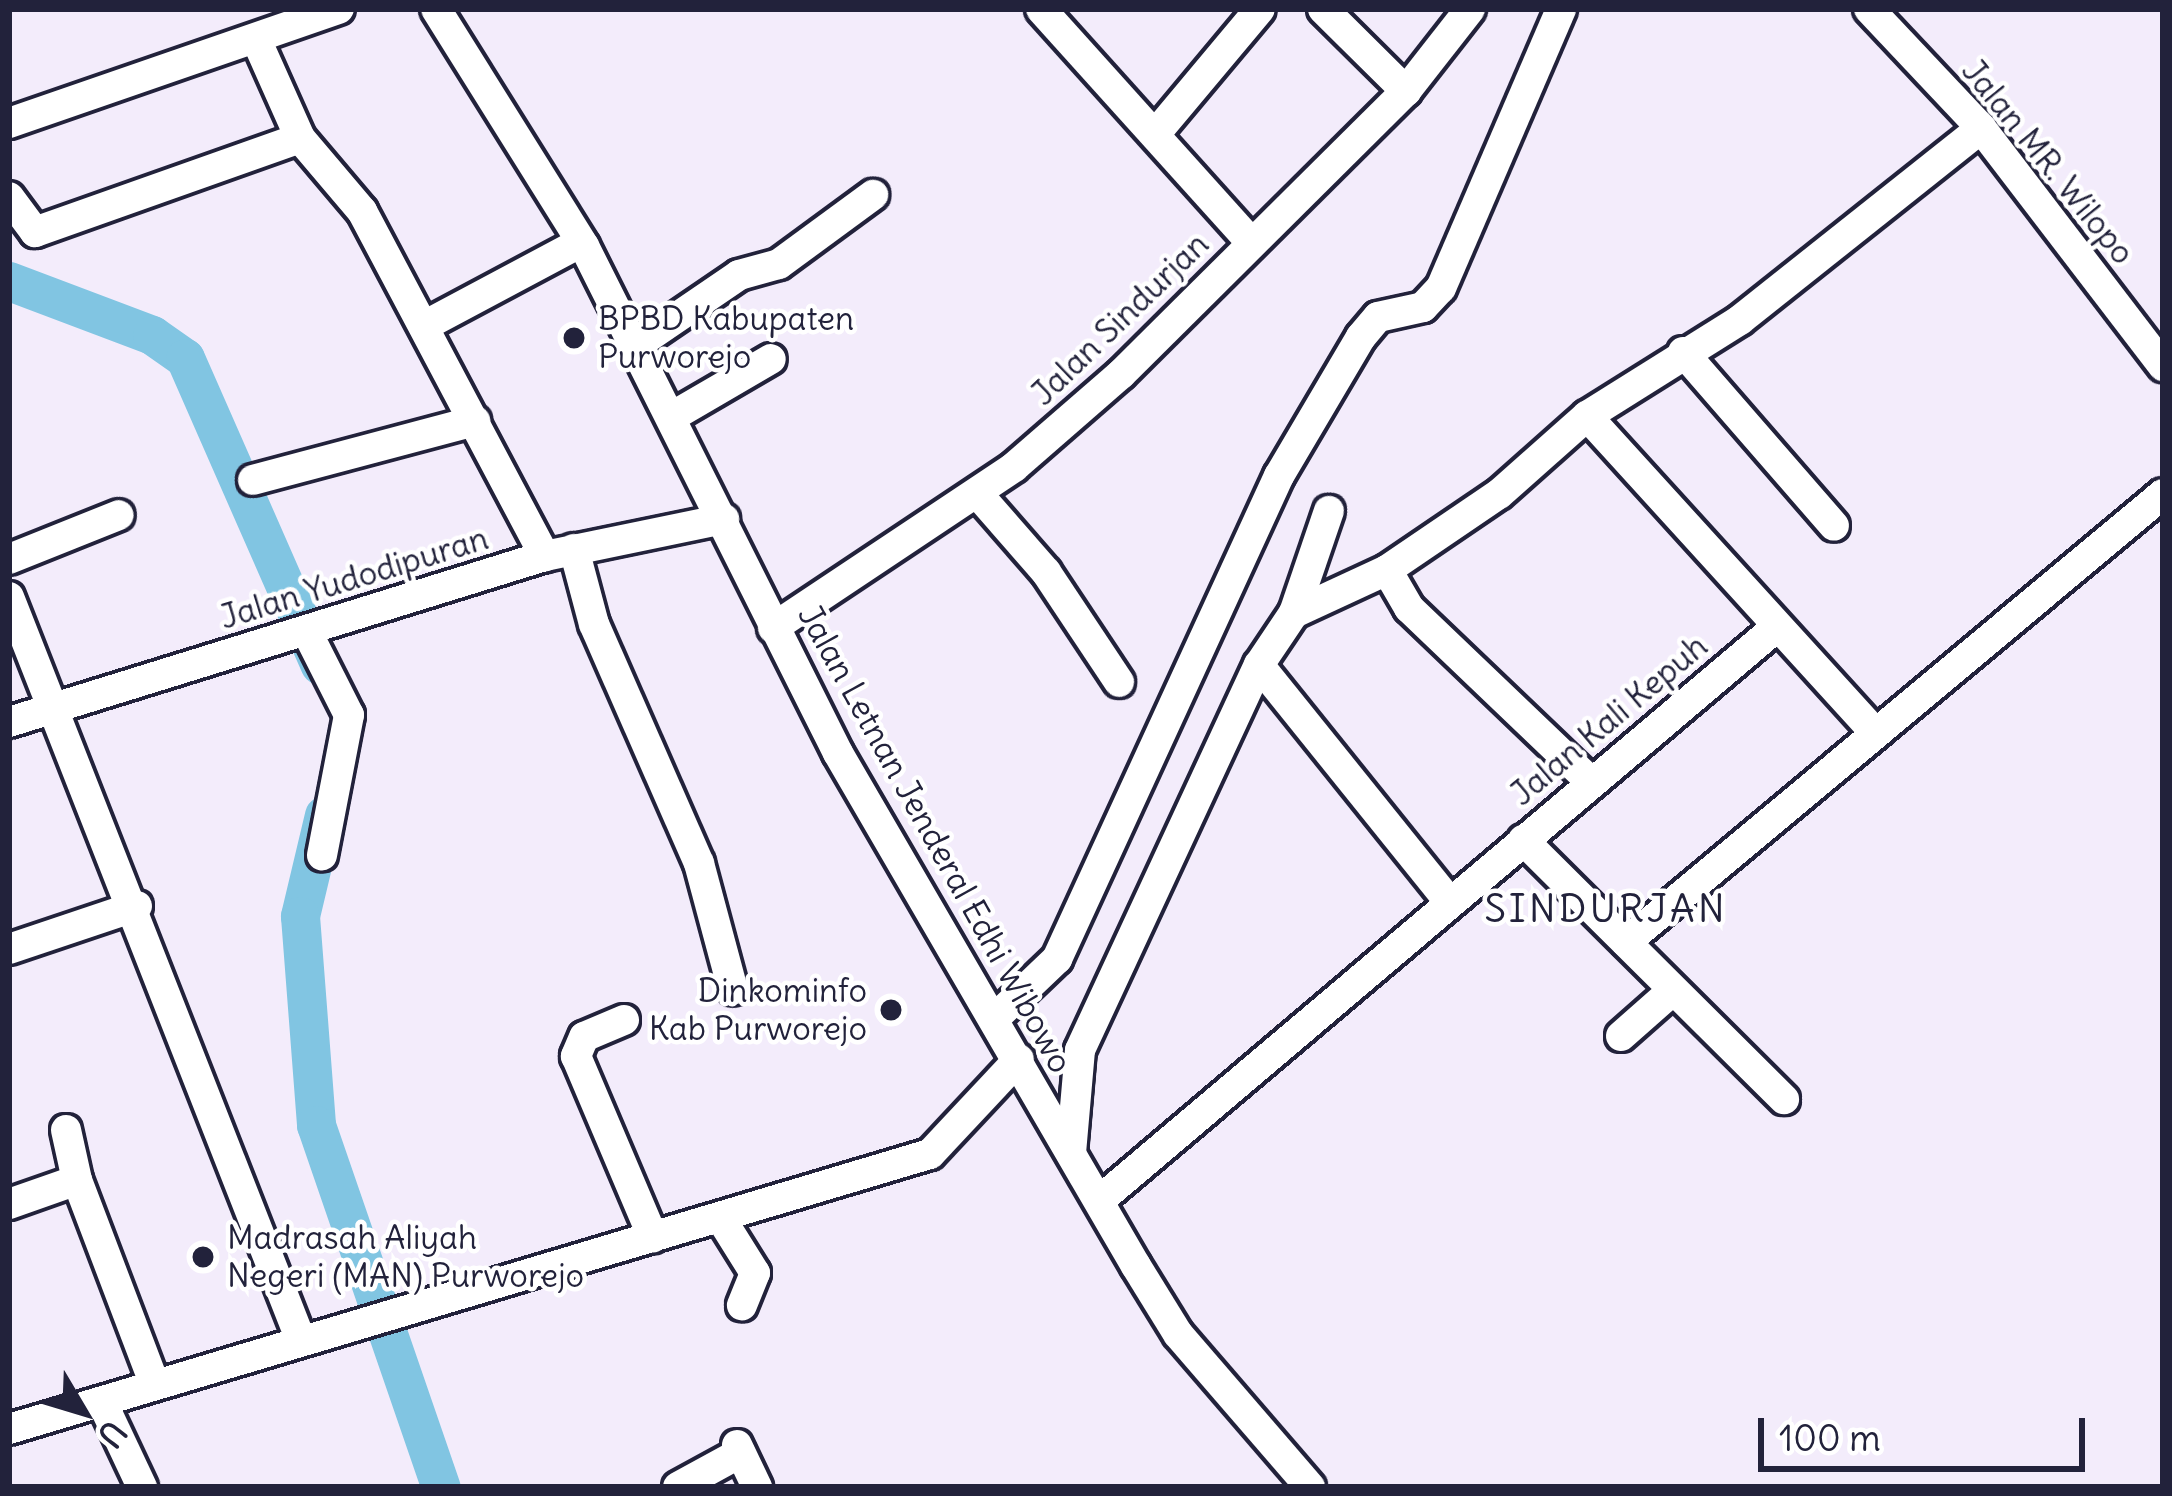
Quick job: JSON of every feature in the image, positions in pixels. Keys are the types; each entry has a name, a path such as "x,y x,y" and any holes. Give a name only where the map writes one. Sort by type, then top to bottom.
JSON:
{"street":[{"path":"9,123 339,9"},
{"name":"Jalan Letnan Jenderal Edhi Wibowo","path":"436,9 581,242 673,416 773,628 1178,1334 1310,1487"},
{"path":"1041,9 1157,132 1252,243"},
{"path":"1157,132 1260,9"},
{"path":"1323,9 1406,91"},
{"name":"Jalan Sindurjan","path":"773,628 977,493 1121,374 1406,91 1470,9"},
{"path":"995,1018 1057,959 1279,476 1361,338 1378,316 1423,307 1441,288 1561,9"},
{"name":"Jalan MR. Wilopo","path":"1869,9 1981,128 2163,366"},
{"path":"256,39 300,138 362,211 475,421 560,553 699,863 733,991"},
{"path":"1294,613 1387,570 1499,494 1587,416 1741,320 1981,128"},
{"path":"9,197 35,232 300,138"},
{"path":"635,346 739,274 779,264 873,196"},
{"path":"424,326 581,242"},
{"path":"1683,352 1834,526"},
{"path":"673,416 771,359"},
{"path":"1587,416 1773,630 1871,728"},
{"path":"253,480 475,421"},
{"path":"977,493 1046,572 1119,682"},
{"path":"1626,942 1871,728 2163,494"},
{"path":"1071,1153 1080,1050 1259,665 1294,613 1330,512"},
{"path":"9,559 119,515"},
{"name":"Jalan Yudodipuran","path":"9,722 560,553 724,519"},
{"path":"1387,570 1409,608 1591,782"},
{"path":"9,597 137,906 300,1338"},
{"name":"Jalan Kali Kepuh","path":"1100,1200 1773,630"},
{"path":"305,633 349,716 322,855"},
{"path":"1259,665 1449,901"},
{"path":"1523,840 1784,1099"},
{"path":"9,949 137,906"},
{"path":"1621,1036 1672,992"},
{"path":"624,1020 584,1037 576,1056 653,1237"},
{"path":"9,1429 345,1324 930,1154 1019,1059"},
{"path":"66,1130 77,1180 155,1385"},
{"path":"9,1204 77,1180"},
{"path":"720,1217 755,1274 742,1305"},
{"path":"102,1402 142,1487"},
{"path":"678,1487 738,1449 757,1487"}],"waterway":[{"path":"9,281 152,335 185,358 320,665"},
{"path":"324,815 300,916 316,1125 441,1487"}],"place":[{"name":"BPBD Kabupaten Purworejo","path":"574,338"},
{"name":"Dinkominfo Kab Purworejo","path":"891,1010"},
{"name":"Madrasah Aliyah Negeri (MAN) Purworejo","path":"203,1257"}],"district":[{"name":"SINDURJAN","path":"1606,909"}]}
